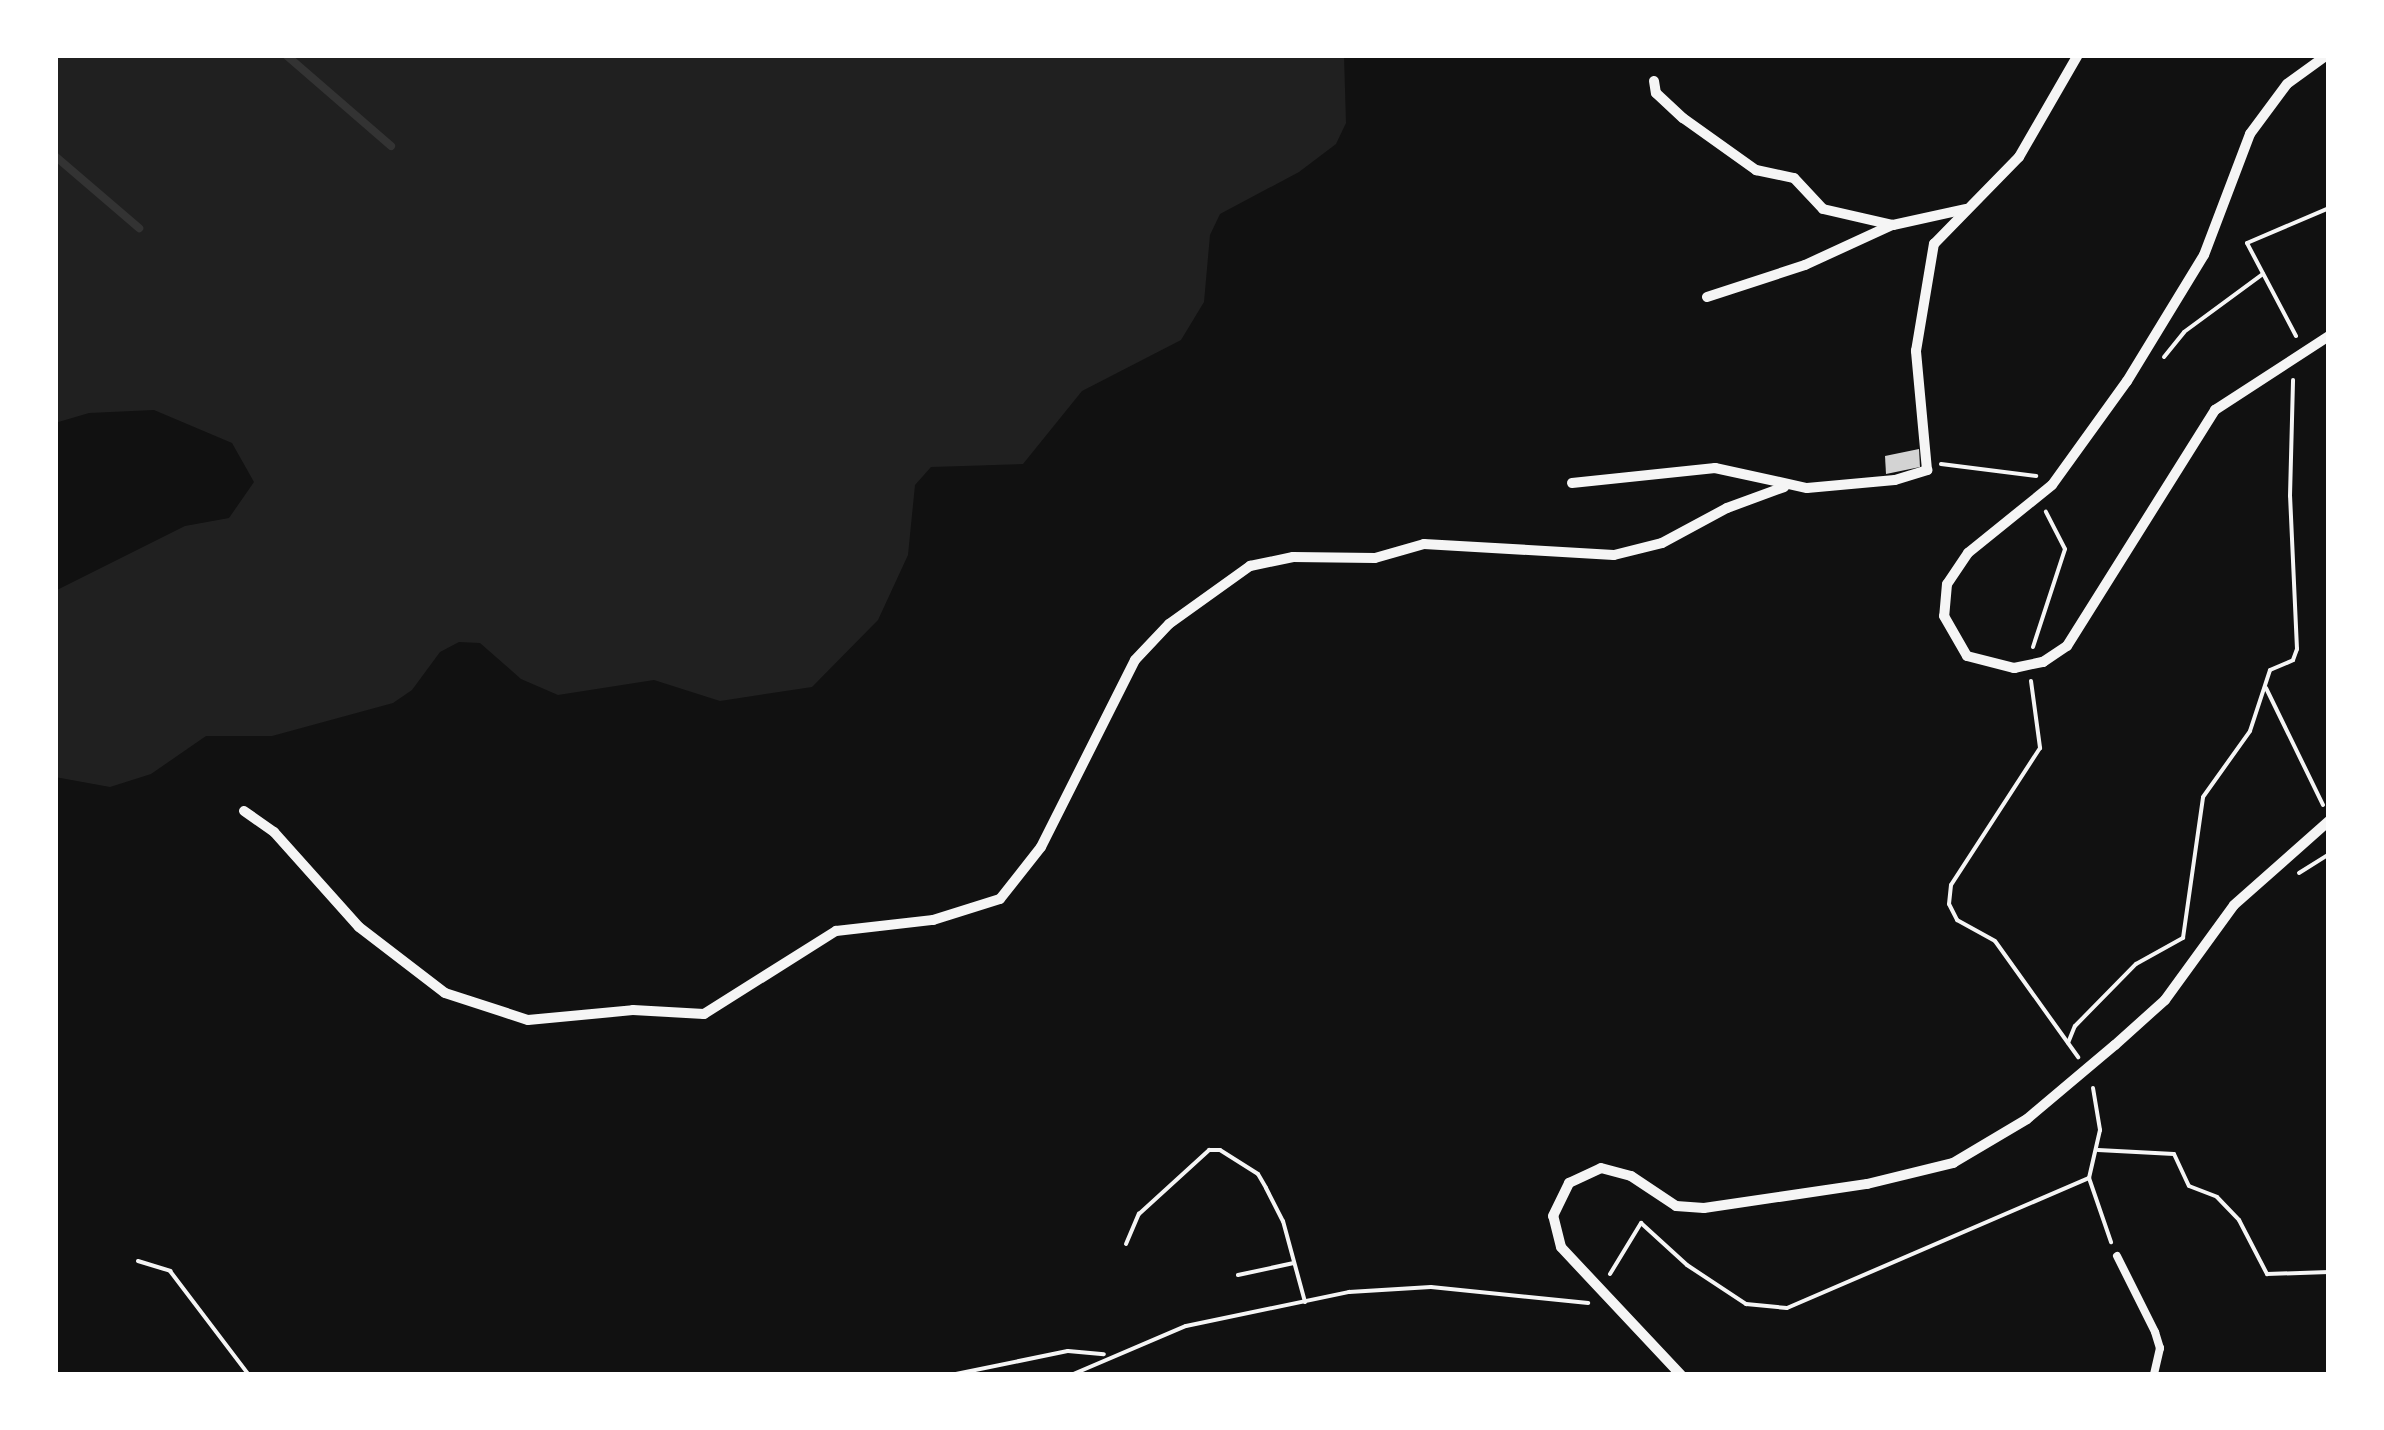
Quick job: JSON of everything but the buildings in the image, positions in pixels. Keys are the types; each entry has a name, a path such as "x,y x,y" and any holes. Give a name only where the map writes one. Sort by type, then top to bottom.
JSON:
{"street":[{"path":"244,811 274,832 359,927 445,993 528,1020 633,1010 704,1014 836,931 934,920 1000,898 1041,847 1135,660 1168,624 1250,566 1293,557 1375,558 1424,544 1614,554 1662,543 1727,508 1784,487 1894,480 1931,465 1916,402 1918,324 1934,244 2028,144 2078,55"},
{"path":"2327,55 2287,84 2250,134 2204,254 2176,304 2039,499 1968,552 1948,584 1948,631 1966,656 1982,663 2030,665 2067,646 2215,410 2329,336"},
{"path":"1654,81 1665,102 1745,164 1794,178 1822,210 1894,224"},
{"path":"1707,297 1805,264 1894,224 1966,209"},
{"path":"1572,483 1715,468 1761,474 1784,487"},
{"path":"1682,1375 1609,1301 1556,1238 1558,1198 1579,1176 1615,1171 1676,1206 1704,1208 1898,1178 1991,1144 2086,1069 2164,1000 2234,904 2329,820"}],"lane":[{"path":"2117,1256 2160,1348 2154,1375"}],"path":[{"path":"2289,343 2296,335 2250,241 2329,208"},
{"path":"2155,368 2184,332 2263,274"},
{"path":"2030,678 2040,748 1951,884 1950,904 1956,920 1994,941 2068,1043 2074,1026 2136,964 2183,938 2203,797 2250,730 2274,664 2293,660 2297,649 2292,384 2303,374"},
{"path":"1931,465 1985,465 2021,478 2033,471 2031,482"},
{"path":"2033,643 2065,550 2039,499"},
{"path":"2266,688 2329,820"},
{"path":"2086,1069 2097,1106 2098,1150 2089,1178 2117,1256"},
{"path":"1126,1244 1139,1214 1208,1150 1220,1150 1258,1174 1283,1222 1305,1302"},
{"path":"2098,1150 2174,1154 2189,1186 2218,1197 2239,1220 2267,1274 2329,1272"},
{"path":"1072,1375 1108,1354 1226,1316 1305,1302 1431,1287 1609,1301 1607,1280 1641,1223 1721,1288 1772,1310 1962,1237 2089,1178"},
{"path":"138,1260 170,1271 250,1375"},
{"path":"1238,1275 1294,1263"},
{"path":"951,1375 1068,1351 1108,1354"}],"shaded area":[{"path":"55,55 1344,55 1346,123 1336,144 1299,172 1220,214 1210,235 1204,302 1181,340 1082,391 1023,464 931,467 915,485 908,555 878,620 812,687 720,701 654,680 558,695 521,679 480,643 459,642 440,652 412,690 393,703 272,736 206,736 151,774 110,787 55,777 55,591 185,526 229,518 254,482 232,443 154,410 89,413 55,423"}],"waterway":[{"path":"286,55 391,146"},
{"path":"55,156 139,228"}]}
